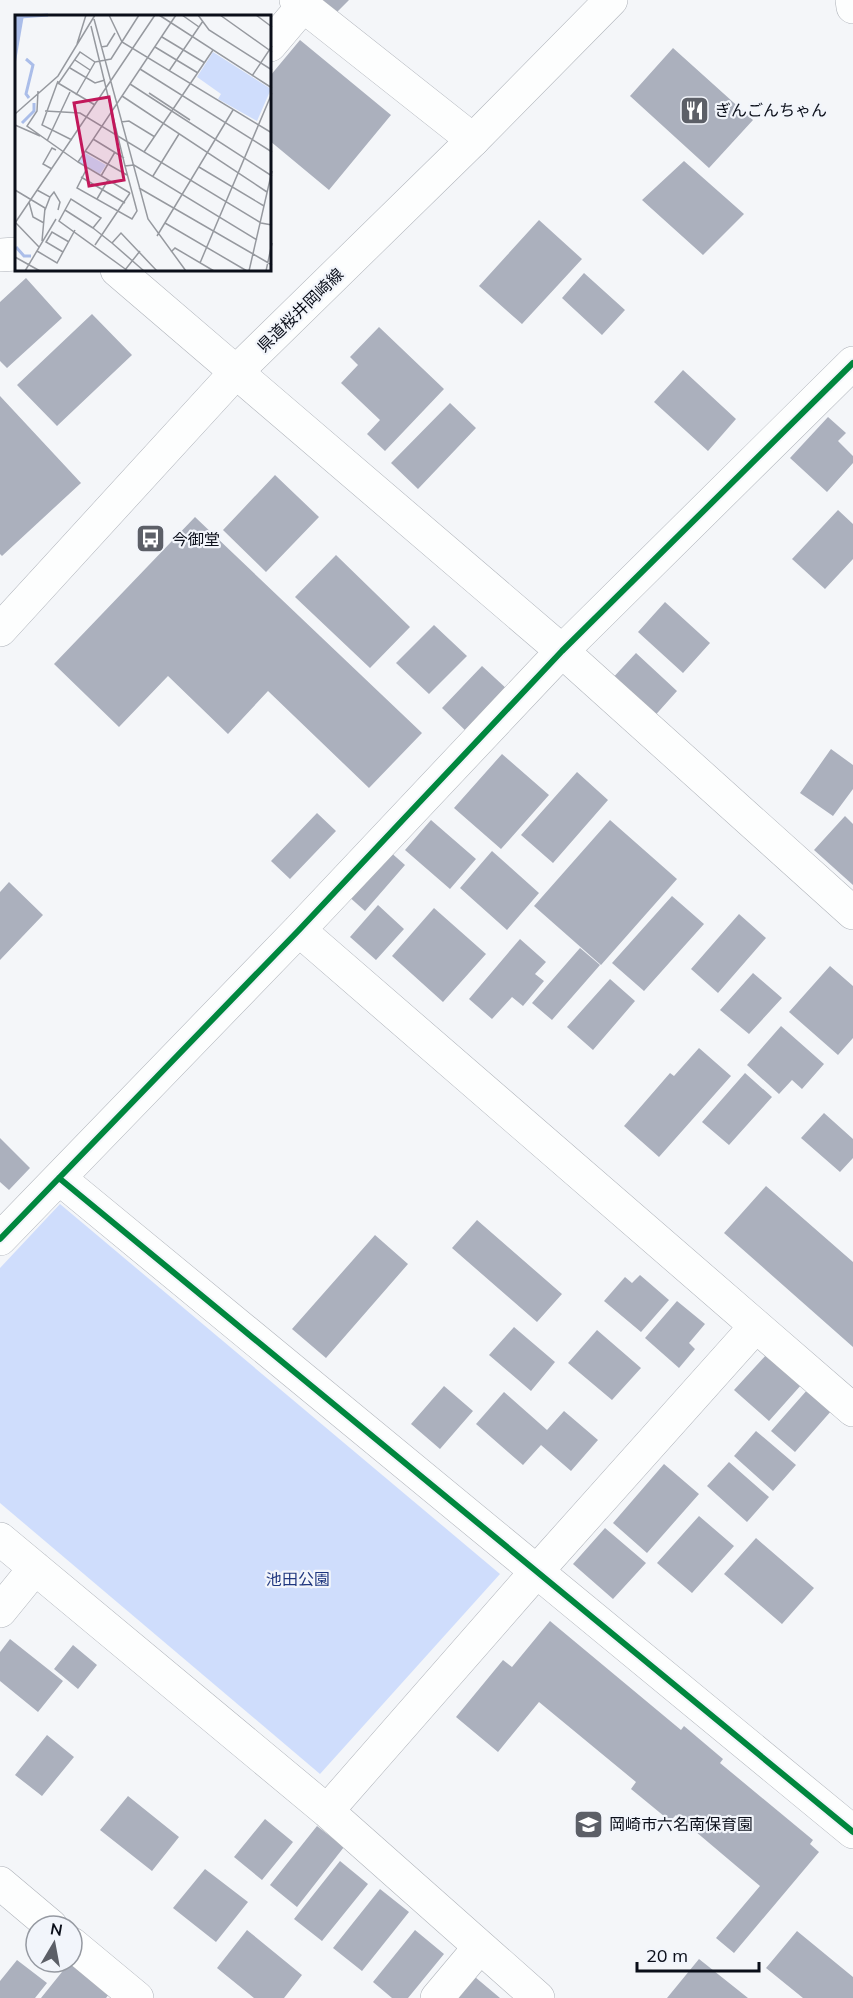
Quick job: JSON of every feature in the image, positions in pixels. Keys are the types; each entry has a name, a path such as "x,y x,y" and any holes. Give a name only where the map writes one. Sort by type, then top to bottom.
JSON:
{"street":[{"name":"県道桜井岡崎線","path":"0,630 237,371 473,140 611,0"},
{"path":"852,0 853,7"},
{"path":"272,42 300,3 473,140"},
{"path":"0,255 15,254"},
{"path":"119,272 562,651 853,913"},
{"path":"0,1239 298,930 562,651 853,363"},
{"path":"298,930 853,1410"},
{"path":"59,1178 853,1832"},
{"path":"327,1811 756,1326"},
{"path":"0,1539 327,1811 538,1998"},
{"path":"0,1611 35,1568"},
{"path":"0,1883 37,1914"},
{"path":"437,1998 479,1948"},
{"path":"84,1954 137,1998"}],"green space":[{"name":"池田公園","path":"60,1204 500,1574 320,1774 0,1503 0,1268"}],"building":[{"path":"320,0 349,0 335,14"},
{"path":"300,40 391,115 329,190 272,143 272,74"},
{"path":"673,48 753,120 709,168 630,96"},
{"path":"684,161 744,214 703,255 642,200"},
{"path":"539,220 582,259 522,324 479,286"},
{"path":"584,273 625,310 602,335 562,298"},
{"path":"26,278 62,318 7,368 0,361 0,302"},
{"path":"92,314 132,355 57,426 17,385"},
{"path":"379,327 444,389 385,451 367,434 380,420 341,383 358,365 350,357"},
{"path":"683,370 736,419 708,451 654,402"},
{"path":"0,396 81,483 2,556 0,554"},
{"path":"450,403 476,428 418,489 391,463"},
{"path":"828,417 846,433 838,441 853,456 853,463 827,492 790,458"},
{"path":"275,475 319,517 266,572 223,530"},
{"path":"838,510 853,524 853,559 825,589 792,559"},
{"path":"195,517 422,733 369,788 268,691 228,734 168,676 119,727 54,664"},
{"path":"336,555 410,627 370,668 295,597"},
{"path":"665,602 710,643 683,673 638,632"},
{"path":"434,625 467,656 429,694 396,663"},
{"path":"636,653 677,691 651,720 609,682"},
{"path":"482,666 508,690 468,733 442,708"},
{"path":"831,749 853,765 853,789 833,816 800,793"},
{"path":"502,754 549,795 501,849 454,808"},
{"path":"577,772 608,800 553,863 521,835"},
{"path":"317,813 336,831 290,879 271,861"},
{"path":"845,816 853,824 853,885 814,850"},
{"path":"431,820 476,859 450,889 405,850"},
{"path":"610,820 677,879 601,965 534,906"},
{"path":"388,850 405,865 365,911 347,895"},
{"path":"492,851 539,893 507,930 460,888"},
{"path":"9,882 43,915 0,960 0,892"},
{"path":"672,896 704,924 644,991 612,963"},
{"path":"378,905 404,929 376,960 350,937"},
{"path":"434,908 486,954 443,1002 392,956"},
{"path":"739,914 766,938 718,993 691,969"},
{"path":"520,939 546,962 535,974 544,981 523,1006 512,997 492,1019 469,999"},
{"path":"580,948 600,965 552,1020 532,1003"},
{"path":"830,966 853,986 853,1038 838,1055 789,1012"},
{"path":"753,973 782,998 749,1034 720,1010"},
{"path":"610,979 635,1001 593,1050 567,1027"},
{"path":"781,1026 824,1064 802,1089 792,1080 779,1094 747,1065"},
{"path":"699,1048 731,1076 659,1157 624,1126 670,1073 674,1076"},
{"path":"745,1073 772,1097 729,1145 702,1122"},
{"path":"824,1113 853,1139 853,1158 840,1172 801,1138"},
{"path":"0,1138 30,1168 9,1190 0,1182"},
{"path":"766,1186 853,1262 853,1347 724,1233"},
{"path":"477,1220 562,1294 537,1322 452,1248"},
{"path":"375,1235 408,1264 326,1358 292,1329"},
{"path":"640,1275 669,1300 641,1332 604,1301 625,1277 632,1283"},
{"path":"677,1301 705,1324 689,1343 695,1349 679,1368 645,1338"},
{"path":"514,1327 555,1362 531,1391 489,1355"},
{"path":"597,1330 641,1368 612,1400 568,1363"},
{"path":"767,1354 802,1384 769,1421 734,1390"},
{"path":"444,1386 473,1411 440,1449 411,1424"},
{"path":"808,1389 832,1410 795,1452 771,1431"},
{"path":"504,1392 547,1430 564,1411 598,1440 571,1471 541,1445 523,1465 476,1424"},
{"path":"756,1431 796,1465 773,1491 734,1456"},
{"path":"729,1462 769,1497 747,1522 707,1486"},
{"path":"664,1464 699,1494 647,1553 613,1523"},
{"path":"699,1516 734,1546 692,1593 657,1563"},
{"path":"605,1528 646,1563 613,1599 573,1564"},
{"path":"756,1538 814,1588 782,1624 724,1574"},
{"path":"550,1621 681,1730 684,1726 723,1759 720,1763 813,1840 810,1844 819,1852 734,1953 716,1938 760,1886 676,1815 670,1821 631,1789 636,1782 539,1702 498,1752 456,1717 503,1660 512,1667"},
{"path":"10,1639 63,1681 38,1712 0,1681 0,1652"},
{"path":"73,1645 97,1665 78,1689 54,1669"},
{"path":"47,1735 74,1757 42,1796 15,1775"},
{"path":"128,1796 179,1837 152,1871 100,1830"},
{"path":"265,1819 293,1842 262,1880 234,1857"},
{"path":"317,1826 344,1847 297,1907 270,1885"},
{"path":"340,1861 368,1884 322,1941 294,1919"},
{"path":"205,1869 248,1902 216,1942 173,1908"},
{"path":"380,1889 409,1912 362,1971 333,1948"},
{"path":"247,1930 302,1975 284,1998 254,1998 217,1968"},
{"path":"415,1930 444,1954 408,1998 392,1998 373,1982"},
{"path":"797,1931 853,1977 853,1998 803,1998 766,1968"},
{"path":"699,1959 748,1998 667,1998"},
{"path":"17,1960 24,1965 24,1974 35,1974 47,1983 35,1998 0,1998 0,1981"},
{"path":"84,1971 113,1989 106,1998 41,1998 60,1974 84,1974"},
{"path":"475,1977 500,1998 458,1998"}],"cycle path":[{"path":"0,1239 299,930 562,651 853,363"},
{"path":"59,1178 853,1832"}],"place":[{"name":"ぎんごんちゃん","path":"694,110"},
{"name":"今御堂","path":"151,539"},
{"name":"岡崎市六名南保育園","path":"588,1824"}]}
